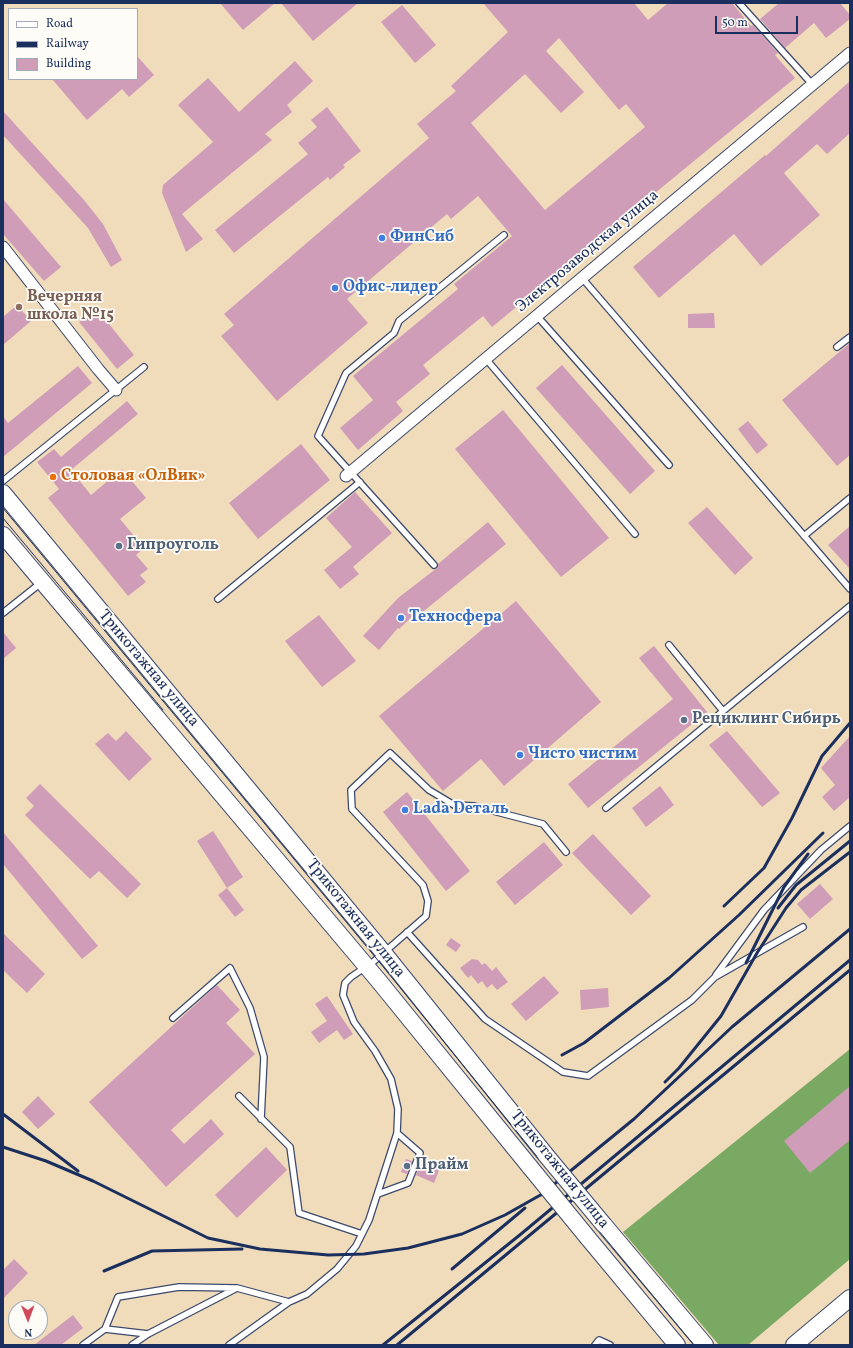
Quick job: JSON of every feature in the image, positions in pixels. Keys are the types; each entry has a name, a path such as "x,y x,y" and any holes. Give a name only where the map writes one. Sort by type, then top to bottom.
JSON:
{"main road":[{"name":"Трикотажная улица","path":"3,493 383,952 604,1226 705,1345"},
{"name":"Трикотажная улица","path":"3,535 366,966 677,1345"},
{"path":"794,1345 850,1298"}],"street":[{"name":"Электрозаводская улица","path":"348,474 850,53"},
{"path":"3,247 116,390"}],"lane":[{"path":"740,3 812,84"},
{"path":"434,566 360,482 348,474 318,436 346,373 394,333 399,321 504,235"},
{"path":"582,278 850,589"},
{"path":"537,316 669,465"},
{"path":"837,347 850,337"},
{"path":"486,359 635,534"},
{"path":"3,481 144,367"},
{"path":"218,599 360,482"},
{"path":"804,536 850,498"},
{"path":"3,613 42,582"},
{"path":"606,808 850,606"},
{"path":"669,645 723,711"},
{"path":"229,1345 289,1302 307,1294 337,1269 356,1246 370,1220 398,1133 398,1109 392,1079 354,1022 343,995 346,983 426,916 428,902 423,885 352,809 351,790 390,753 430,790 454,805 474,806 543,824 566,852"},
{"path":"407,932 485,1019 563,1072 588,1076 692,1000 715,977 764,910 821,850 850,826"},
{"path":"715,977 804,927"},
{"path":"173,1018 230,968 250,1008 264,1057 261,1119"},
{"path":"238,1096 290,1147 299,1213 362,1234"},
{"path":"378,1194 408,1183 420,1153 398,1133"},
{"path":"82,1345 105,1329 118,1297 179,1287 237,1288 289,1302"},
{"path":"132,1345 148,1334 237,1288"},
{"path":"105,1329 148,1334"},
{"path":"595,1345 598,1340 610,1345"}],"green space":[{"path":"850,1049 850,1259 748,1345 719,1345 623,1232"}],"building":[{"path":"220,3 275,3 243,30"},
{"path":"281,3 358,3 313,41"},
{"path":"483,3 634,3 648,20 668,3 732,3 751,26 753,25 778,53 775,55 795,78 492,327 483,316 423,365 430,374 396,402 403,411 358,450 340,428 373,400 353,376 458,289 454,284 512,236 478,196 451,219 447,214 347,299 368,323 277,401 221,336 234,325 224,314 429,138 417,124 456,91 451,86 508,32","holes":["559,38 619,110 626,104 645,127 545,210 471,123 525,74 561,113 584,92 546,51"]},
{"path":"779,3 840,3 850,15 850,19 826,38 814,23 785,48 760,19"},
{"path":"402,5 436,45 415,63 381,22"},
{"path":"138,57 154,75 129,97 122,89 87,120 53,80 138,80"},
{"path":"295,61 313,81 287,105 292,112 265,134 272,140 182,214 203,239 186,252 162,193 163,185 213,142 178,105 208,78 239,112"},
{"path":"850,81 850,133 827,154 817,144 784,173 820,215 761,266 734,234 659,298 633,267 765,155 766,156"},
{"path":"327,107 361,151 343,165 345,167 330,180 328,177 234,253 215,230 308,154 298,143 317,127 311,120"},
{"path":"3,111 84,200 103,224 122,260 111,267 88,228 3,135"},
{"path":"3,199 61,267 44,281 3,234"},
{"path":"17,305 31,321 3,345 3,317"},
{"path":"96,308 134,355 117,369 79,322"},
{"path":"714,313 715,328 688,328 688,314"},
{"path":"850,343 850,455 837,466 782,400"},
{"path":"562,365 655,471 630,494 536,388"},
{"path":"78,366 92,383 3,457 3,416 8,423"},
{"path":"127,401 138,414 71,470 91,495 122,469 146,498 120,519 144,548 136,555 148,569 140,575 146,582 128,596 48,498 59,489 37,462 54,449 61,457"},
{"path":"503,410 609,538 561,577 455,449"},
{"path":"748,421 768,445 757,454 738,429"},
{"path":"301,444 330,480 258,539 229,503"},
{"path":"355,492 392,533 353,567 359,574 340,589 324,570 352,547 326,518"},
{"path":"707,507 753,558 735,575 688,523"},
{"path":"488,522 506,544 419,615 417,612 399,629 398,628 379,650 363,636 398,598 437,568 438,564"},
{"path":"850,526 850,569 828,545"},
{"path":"516,601 601,702 504,786 481,759 443,791 379,716"},
{"path":"319,615 356,661 322,687 285,641"},
{"path":"3,632 16,648 3,659"},
{"path":"654,646 707,712 588,808 568,784 673,699 639,658"},
{"path":"126,731 152,759 129,781 95,744 108,733 116,741"},
{"path":"727,731 780,793 762,807 709,745"},
{"path":"850,736 850,797 834,811 822,797 835,785 821,768"},
{"path":"40,784 141,884 127,898 99,871 90,879 25,815 34,806 26,798"},
{"path":"660,786 674,805 646,827 632,808"},
{"path":"407,792 470,871 446,891 383,812"},
{"path":"213,831 243,877 227,888 197,841"},
{"path":"3,832 98,946 82,959 3,864"},
{"path":"593,834 651,896 631,915 572,853"},
{"path":"544,842 563,865 515,905 496,882"},
{"path":"820,884 833,899 810,919 797,904"},
{"path":"227,888 244,910 235,917 218,895"},
{"path":"3,933 45,974 27,993 3,970"},
{"path":"451,938 461,945 456,952 446,945"},
{"path":"472,959 478,960 482,965 485,963 492,971 496,967 508,982 497,990 492,984 487,988 482,981 478,984 471,975 468,978 460,968"},
{"path":"544,976 559,993 526,1021 511,1004"},
{"path":"217,985 240,1010 226,1023 255,1054 171,1130 184,1144 211,1119 224,1134 166,1187 89,1102"},
{"path":"608,988 609,1007 581,1010 580,990"},
{"path":"327,996 353,1034 344,1040 337,1030 319,1043 311,1032 327,1021 315,1004"},
{"path":"850,1086 850,1140 810,1173 784,1141"},
{"path":"38,1096 55,1114 38,1129 22,1112"},
{"path":"266,1147 287,1170 237,1218 215,1195"},
{"path":"406,1159 412,1161 407,1174 401,1172"},
{"path":"431,1164 440,1168 434,1183 416,1175 420,1165 429,1169"},
{"path":"14,1259 28,1273 3,1299 3,1270"},
{"path":"73,1315 83,1328 61,1345 34,1345 40,1340 48,1340 48,1334"}],"tram line":[{"path":"3,508 694,1345"},
{"path":"3,518 163,710"}],"railway":[{"path":"724,906 764,868 792,818 822,756 850,723"},
{"path":"562,1055 584,1043 669,978 739,915 823,833"},
{"path":"778,908 796,885 850,841"},
{"path":"665,1082 679,1068 721,1016 757,953 786,908 801,890 850,852"},
{"path":"746,963 784,887 808,854"},
{"path":"541,1195 634,1119 732,1027 850,929"},
{"path":"383,1345 521,1234 850,960"},
{"path":"397,1345 850,970"},
{"path":"3,1114 78,1171"},
{"path":"3,1147 46,1161 93,1181 208,1238 260,1249 328,1255 364,1254 408,1248 462,1234 505,1215 544,1193"},
{"path":"452,1269 525,1208"},
{"path":"104,1271 152,1251 242,1249"}],"place":[{"name":"ФинСиб","path":"382,238"},
{"name":"Офис-лидер","path":"335,288"},
{"name":"Вечерняя школа №15","path":"19,307"},
{"name":"Столовая «ОлВик»","path":"53,477"},
{"name":"Гипроуголь","path":"119,546"},
{"name":"Техносфера","path":"401,618"},
{"name":"Рециклинг Сибирь","path":"684,720"},
{"name":"Чисто чистим","path":"520,755"},
{"name":"Lada Dеталь","path":"405,810"},
{"name":"Прайм","path":"407,1166"}]}
